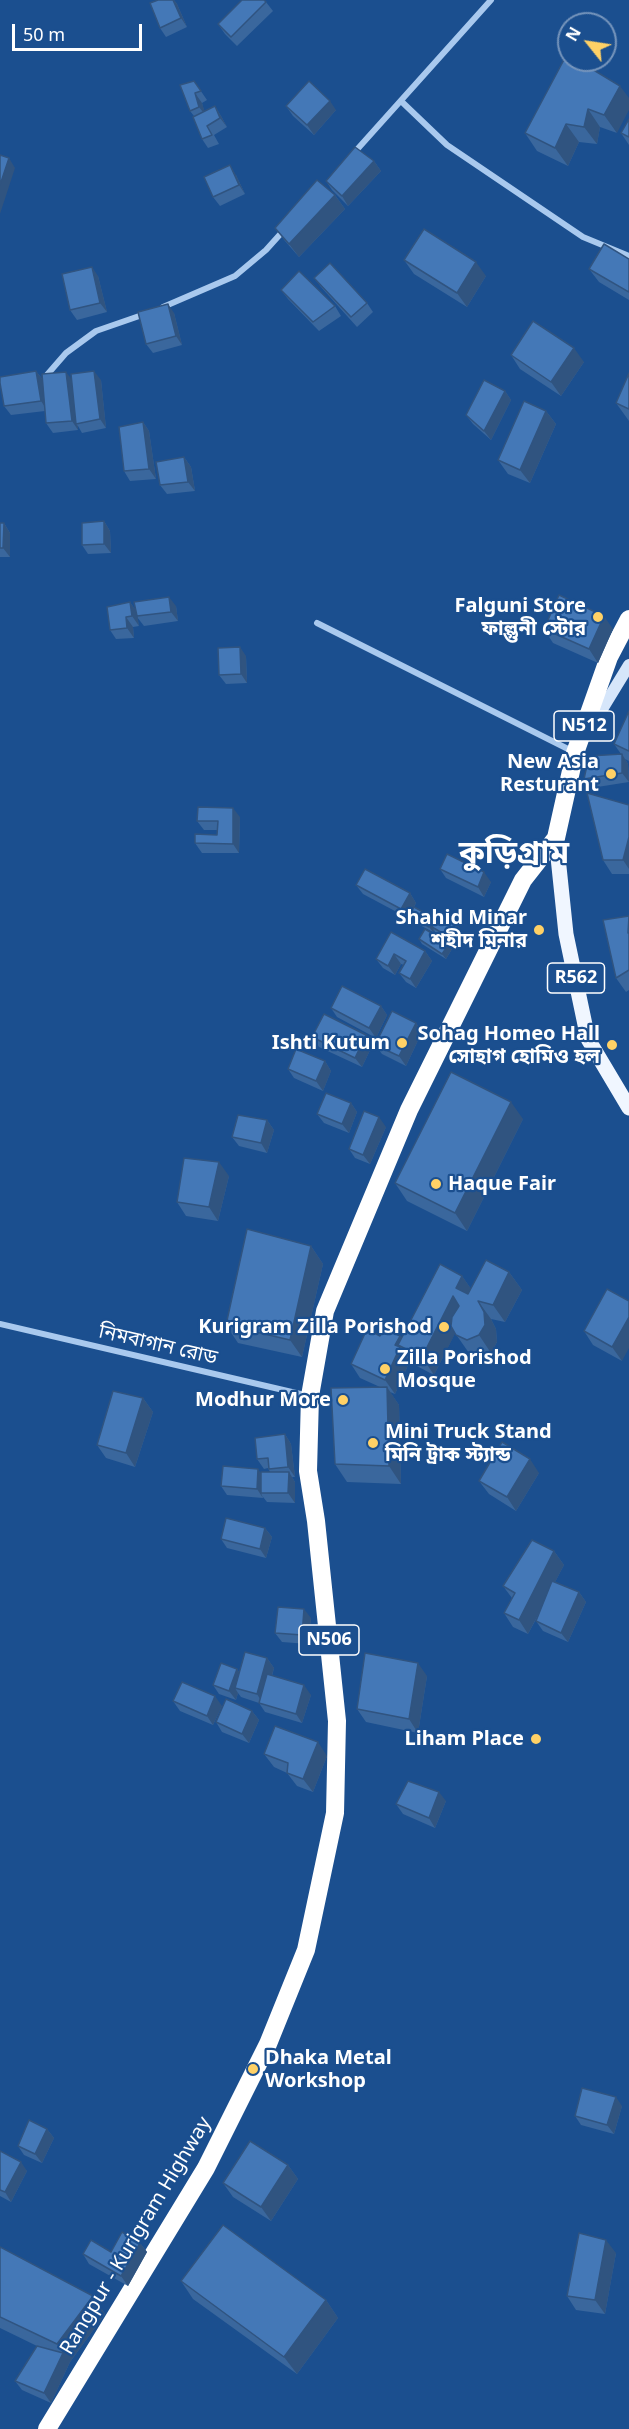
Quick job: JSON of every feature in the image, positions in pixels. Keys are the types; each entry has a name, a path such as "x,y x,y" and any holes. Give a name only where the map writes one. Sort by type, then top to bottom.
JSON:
{"highway":[{"name":"N512","path":"556,838 575,753 609,657 629,619"},
{"name":"Rangpur - Kurigram Highway","path":"47,2429 206,2168 268,2044 306,1950 335,1813 337,1721 316,1521 308,1471 310,1396 325,1311 409,1110 523,880 556,838"}],"main road":[{"name":"R562","path":"556,838 566,934 588,1039 629,1108"}],"street":[{"path":"349,158 491,0"},
{"path":"401,101 447,145 495,178 584,237 629,256"},
{"path":"46,376 66,353 96,331 175,303 235,276 266,250 289,224"},
{"path":"317,623 575,753 629,665"},
{"name":"নিমবাগান রোড","path":"0,1324 310,1396"}],"building":[{"path":"158,0 173,0 181,18 160,28 150,3"},
{"path":"242,0 264,0 266,2 231,37 218,24"},
{"path":"557,72 597,72 620,86 604,115 588,109 584,127 566,124 555,148 525,133"},
{"path":"194,81 201,91 195,93 199,107 190,111 180,85"},
{"path":"309,81 330,101 307,125 286,106"},
{"path":"215,106 220,118 207,126 212,135 202,139 193,117"},
{"path":"629,119 629,137 621,133"},
{"path":"355,147 374,161 342,196 326,181"},
{"path":"0,155 9,158 0,185"},
{"path":"230,165 239,185 213,197 204,177"},
{"path":"317,180 335,195 289,244 275,228"},
{"path":"424,229 476,262 457,293 404,260"},
{"path":"604,244 629,259 629,292 589,269"},
{"path":"330,263 367,303 351,317 314,278"},
{"path":"92,267 100,303 70,310 62,274"},
{"path":"299,271 335,306 313,322 281,290"},
{"path":"168,304 176,336 146,344 138,312"},
{"path":"533,321 574,348 551,382 511,355"},
{"path":"36,371 41,401 4,406 0,377"},
{"path":"94,371 100,419 76,424 71,374"},
{"path":"66,372 72,421 46,423 42,374"},
{"path":"629,373 629,409 616,403"},
{"path":"484,380 505,391 484,431 466,415"},
{"path":"524,401 546,411 520,470 498,460"},
{"path":"143,422 149,469 124,471 119,427"},
{"path":"184,457 188,482 160,485 156,462"},
{"path":"104,521 104,544 82,545 82,523"},
{"path":"0,523 4,523 3,548 0,548"},
{"path":"559,595 604,616 589,649 544,629"},
{"path":"169,597 171,612 137,616 134,602"},
{"path":"130,602 132,616 126,617 127,628 110,630 107,607"},
{"path":"240,647 241,674 219,675 218,648"},
{"path":"629,711 629,751 614,744"},
{"path":"622,754 622,773 584,779 589,756"},
{"path":"587,793 629,805 629,837 623,860 603,860"},
{"path":"198,807 233,808 233,844 195,843 195,834 217,835 218,821 197,821"},
{"path":"447,854 484,872 478,887 440,869"},
{"path":"365,869 410,893 401,909 356,885"},
{"path":"414,907 434,918 429,927 409,916"},
{"path":"439,915 458,925 451,938 432,927"},
{"path":"629,916 629,970 616,978 603,920"},
{"path":"425,929 449,944 442,954 419,939"},
{"path":"391,932 425,951 410,979 399,973 406,961 394,954 388,966 376,959"},
{"path":"342,986 381,1006 369,1028 331,1008"},
{"path":"392,1011 416,1023 399,1056 375,1045"},
{"path":"324,1014 366,1035 355,1058 312,1037"},
{"path":"296,1049 325,1061 316,1081 288,1069"},
{"path":"451,1072 511,1102 455,1213 395,1183"},
{"path":"326,1093 351,1103 342,1124 317,1114"},
{"path":"364,1111 379,1117 363,1155 349,1149"},
{"path":"238,1115 267,1120 261,1143 232,1137"},
{"path":"184,1158 219,1162 209,1207 177,1202"},
{"path":"247,1229 311,1246 290,1340 226,1325"},
{"path":"486,1260 509,1272 493,1305 478,1301 484,1312 485,1325 479,1335 467,1340 456,1335 451,1326 452,1317 459,1306 453,1296 422,1357 398,1345 440,1264 462,1276 456,1288 468,1294"},
{"path":"607,1289 629,1301 629,1317 612,1347 584,1331"},
{"path":"384,1328 400,1336 395,1345 400,1347 385,1380 351,1364 367,1329 380,1336"},
{"name":"Mini Truck Stand মিনি ট্রাক স্ট্যান্ড","path":"387,1387 389,1466 335,1464 331,1388"},
{"path":"113,1391 143,1398 126,1453 97,1445"},
{"path":"285,1434 288,1467 269,1469 268,1458 257,1459 255,1438"},
{"path":"502,1442 530,1459 507,1497 479,1481"},
{"path":"223,1466 258,1469 257,1489 221,1486"},
{"path":"261,1472 289,1472 288,1493 261,1493"},
{"path":"226,1518 265,1528 260,1549 221,1539"},
{"path":"532,1540 554,1551 519,1620 504,1613 515,1593 503,1586"},
{"path":"552,1581 579,1592 561,1633 536,1621"},
{"path":"278,1607 304,1609 302,1635 275,1633"},
{"path":"245,1652 267,1658 257,1694 235,1688"},
{"path":"365,1653 418,1663 409,1719 357,1709"},
{"path":"221,1663 237,1669 229,1691 213,1685"},
{"path":"267,1674 304,1685 296,1714 259,1703"},
{"path":"182,1682 215,1696 207,1716 173,1701"},
{"path":"226,1699 252,1711 242,1734 216,1722"},
{"path":"275,1726 318,1742 303,1779 287,1773 288,1763 264,1754"},
{"path":"408,1781 439,1792 429,1818 396,1804"},
{"path":"582,2088 616,2097 607,2125 575,2116"},
{"path":"29,2120 47,2129 35,2154 18,2146"},
{"path":"250,2141 288,2165 261,2207 223,2183"},
{"path":"0,2151 21,2162 5,2192 0,2190"},
{"path":"223,2225 326,2300 284,2357 181,2281"},
{"path":"122,2232 140,2243 121,2276 83,2254 91,2240 111,2252"},
{"path":"579,2233 606,2240 595,2300 567,2296"},
{"path":"0,2247 93,2296 57,2344 0,2317"},
{"path":"37,2346 63,2353 44,2393 15,2381"}],"place":[{"name":"Falguni Store ফাল্গুনী স্টোর","path":"598,617"},
{"name":"New Asia Resturant","path":"611,774"},
{"name":"Shahid Minar শহীদ মিনার","path":"539,930"},
{"name":"Ishti Kutum","path":"402,1043"},
{"name":"Sohag Homeo Hall সোহাগ হোমিও হল","path":"612,1045"},
{"name":"Haque Fair","path":"436,1184"},
{"name":"Kurigram Zilla Porishod","path":"444,1327"},
{"name":"Zilla Porishod Mosque","path":"385,1369"},
{"name":"Modhur More","path":"343,1400"},
{"name":"Mini Truck Stand মিনি ট্রাক স্ট্যান্ড","path":"373,1443"},
{"name":"Liham Place","path":"536,1739"},
{"name":"Dhaka Metal Workshop","path":"253,2069"}],"district":[{"name":"কুড়িগ্রাম","path":"514,854"}]}
